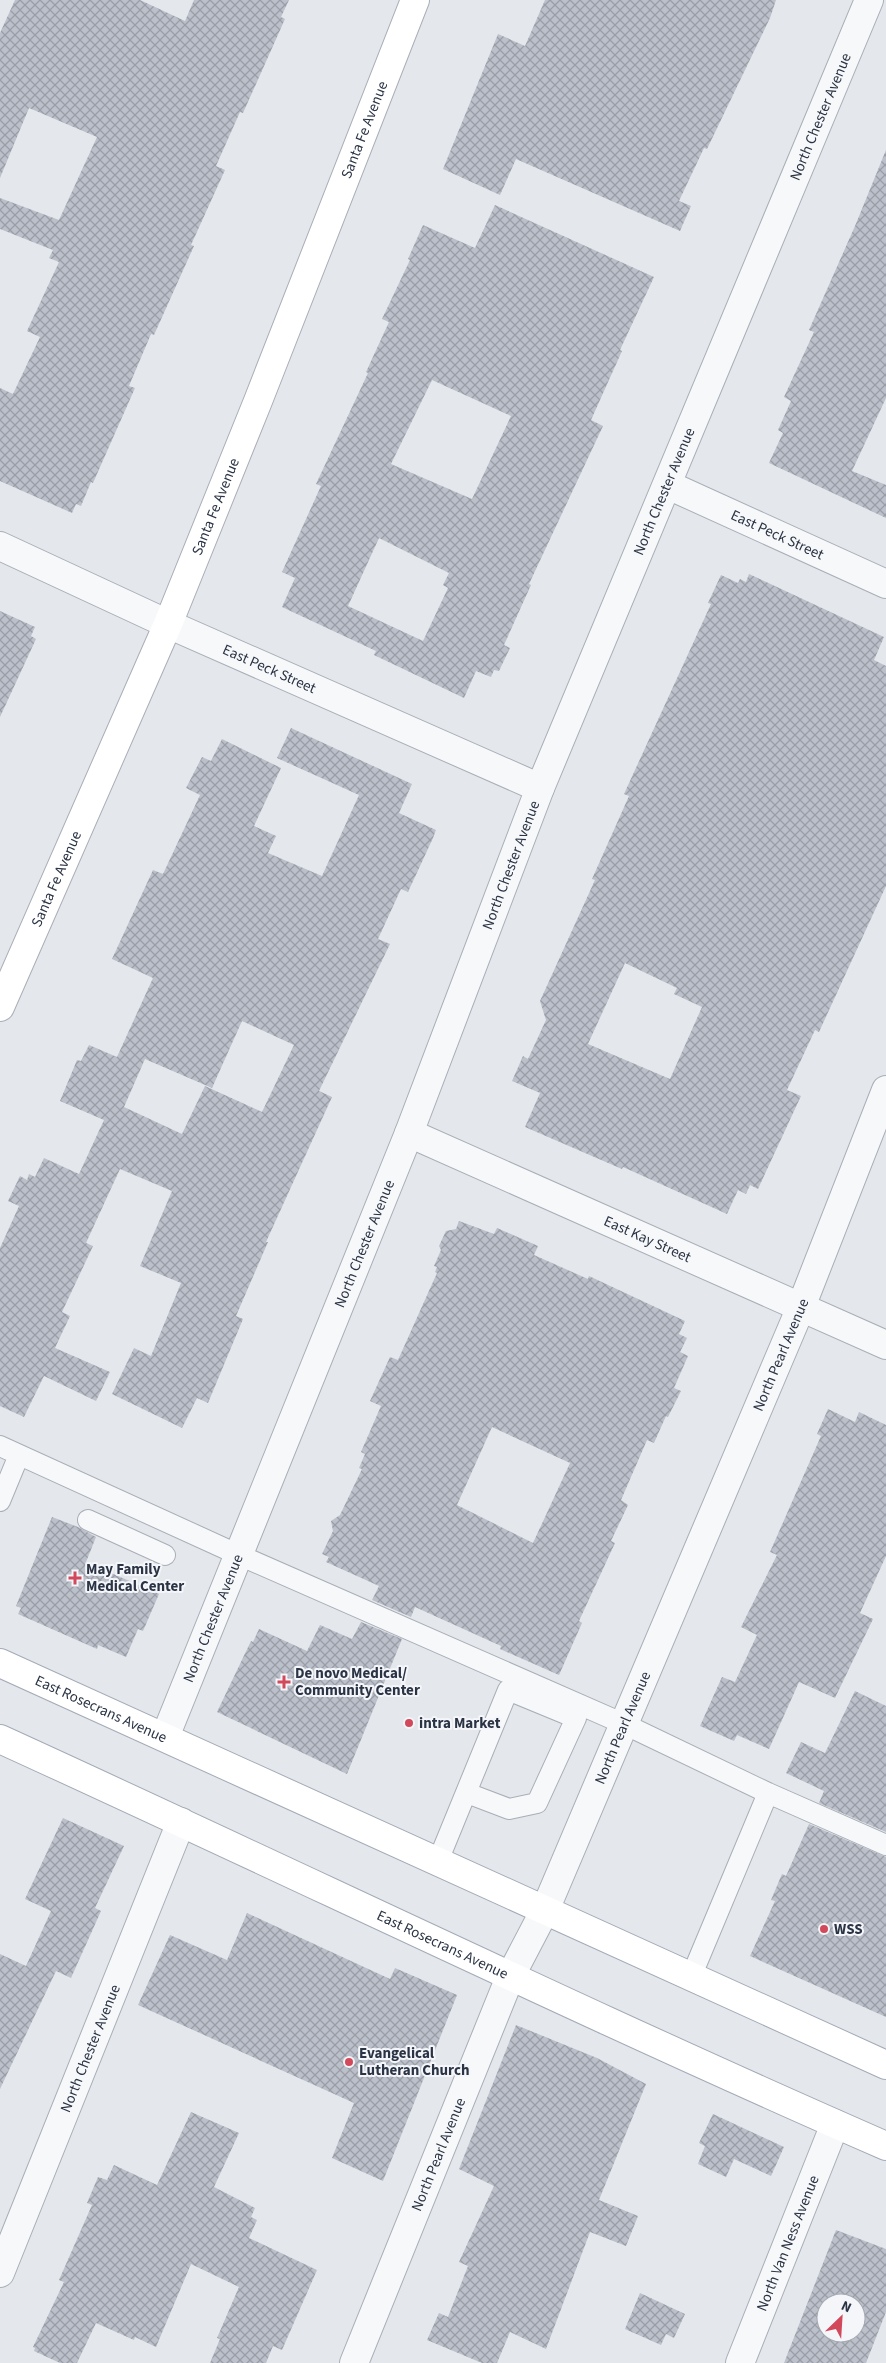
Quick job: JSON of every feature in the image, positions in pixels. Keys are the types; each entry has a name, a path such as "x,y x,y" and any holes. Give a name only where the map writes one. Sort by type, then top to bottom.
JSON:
{"main road":[{"name":"Santa Fe Avenue","path":"0,1007 168,624 415,0"},
{"name":"East Rosecrans Avenue","path":"0,1663 165,1736 886,2065"},
{"name":"East Rosecrans Avenue","path":"0,1739 510,1977 886,2146"}],"street":[{"name":"North Chester Avenue","path":"165,1736 409,1133 540,788 869,0"},
{"name":"East Peck Street","path":"668,485 886,584"},
{"name":"East Peck Street","path":"0,546 168,624 540,788"},
{"name":"North Pearl Avenue","path":"354,2363 510,1977 544,1910 802,1308 886,1090"},
{"name":"East Kay Street","path":"409,1133 886,1345"},
{"name":"North Chester Avenue","path":"0,2273 181,1822"},
{"name":"North Van Ness Avenue","path":"740,2363 835,2124"}],"lane":[{"path":"0,1446 239,1555 624,1724 768,1793 886,1845"},
{"path":"0,1501 5,1474 19,1455"},
{"path":"128,1538 140,1510"},
{"path":"88,1520 165,1555"},
{"path":"438,1861 508,1690 576,1718 537,1803 509,1809 467,1792"},
{"path":"691,1976 768,1793"}],"building":[{"path":"15,0 140,0 185,21 194,0 289,0 281,17 285,19 243,113 240,112 216,166 225,170 191,245 194,246 154,335 151,334 129,386 135,388 93,483 91,482 81,506 76,504 72,513 0,481 0,388 13,394 40,337 27,331 59,262 49,258 53,250 0,229 0,198 59,220 97,137 29,108 0,178 0,33"},
{"path":"545,0 776,0 770,18 707,149 704,148 679,201 691,206 680,231 516,159 500,195 443,169 498,34 525,46"},
{"path":"886,150 886,398 852,471 886,485 886,518 769,463 783,433 778,430 791,401 784,397 814,332 809,330"},
{"path":"495,205 654,277 620,350 622,351 591,420 603,426 529,584 531,585 504,645 510,648 499,671 494,670 491,677 476,671 464,698 374,655 376,651 282,607 295,578 282,572 321,486 316,484 368,373 366,372 389,322 382,319 410,260 408,259 423,225 475,248","holes":["432,380 511,416 472,499 391,464","379,538 449,573 443,585 448,588 423,641 348,606"]},
{"path":"749,574 884,637 874,660 886,666 886,886 819,1032 815,1030 787,1090 801,1096 758,1189 750,1185 746,1194 738,1190 727,1214 623,1167 622,1169 525,1127 540,1093 512,1081 523,1056 528,1059 546,1020 540,1001 595,880 592,879 629,796 624,794 711,604 708,603 721,575 738,583 740,579 746,582","holes":["625,963 677,988 674,994 702,1007 670,1079 588,1044"]},
{"path":"0,611 35,627 31,636 36,639 0,717"},
{"path":"291,728 412,784 399,813 436,830 433,838 408,892 401,889 378,939 390,944 319,1091 332,1097 266,1242 268,1242 236,1316 243,1319 208,1403 197,1398 182,1428 112,1394 134,1348 151,1356 181,1283 140,1266 172,1191 120,1169 86,1243 93,1246 62,1312 70,1316 55,1348 110,1372 96,1401 44,1376 24,1417 0,1406 0,1248 19,1206 8,1201 20,1176 27,1180 29,1174 35,1177 44,1158 79,1174 104,1120 60,1101 77,1060 81,1061 89,1045 117,1057 153,978 112,959 153,870 163,874 200,795 186,788 202,757 211,761 222,739 281,768 254,826 276,836 268,853 322,876 359,795 277,758","holes":["242,1021 294,1045 262,1112 205,1086 182,1134 124,1107 145,1059 212,1088"]},
{"path":"459,1221 494,1234 497,1228 538,1246 534,1255 588,1279 589,1276 685,1321 679,1334 687,1338 680,1352 688,1356 674,1388 681,1391 668,1417 666,1416 654,1443 647,1440 621,1500 628,1505 611,1541 615,1543 579,1621 582,1623 559,1675 500,1649 501,1646 415,1607 411,1617 372,1600 379,1586 326,1562 329,1557 322,1554 333,1531 331,1521 340,1515 362,1469 359,1468 365,1454 361,1452 381,1406 370,1401 390,1357 398,1360 437,1273 435,1272 437,1267 434,1266 441,1250 439,1246 446,1231 456,1229","holes":["492,1427 570,1463 533,1543 457,1505"]},
{"path":"828,1409 855,1422 859,1412 886,1425 886,1556 860,1613 873,1619 835,1698 799,1682 769,1749 737,1735 734,1741 700,1726 722,1677 735,1682 757,1635 741,1627 777,1555 770,1552 821,1436 817,1434"},
{"name":"May Family Medical Center","path":"52,1517 78,1527 96,1537 86,1562 159,1594 143,1631 138,1629 126,1657 98,1645 97,1649 18,1614 21,1608 16,1606"},
{"name":"De novo Medical/ Community Center","path":"361,1622 402,1639 347,1774 217,1712 251,1641 253,1642 259,1629 307,1651 320,1625 352,1639"},
{"path":"855,1691 886,1706 886,1832 819,1803 824,1791 786,1773 801,1742 825,1753"},
{"path":"63,1818 124,1846 95,1908 101,1911 71,1978 56,1971 0,2089 0,1954 26,1966 51,1911 25,1899"},
{"name":"WSS","path":"809,1824 886,1857 886,2017 750,1956 775,1901 771,1900 782,1874 786,1876"},
{"path":"247,1913 390,1979 395,1968 457,1995 383,2181 332,2158 354,2103 138,2005 170,1935 227,1960"},
{"path":"516,2025 597,2058 646,2084 599,2200 638,2216 626,2246 590,2232 546,2349 510,2332 497,2363 482,2363 427,2340 439,2313 448,2317 468,2266 459,2262 494,2186 459,2169"},
{"path":"191,2112 239,2133 214,2187 255,2208 251,2217 257,2220 249,2238 317,2270 282,2350 273,2346 266,2363 210,2363 220,2339 217,2338 239,2287 191,2264 156,2347 135,2337 134,2340 96,2323 77,2363 60,2363 34,2351 35,2348 33,2347 64,2282 59,2280 92,2205 87,2203 98,2177 107,2180 114,2165 157,2185"},
{"path":"713,2114 784,2147 771,2176 734,2159 726,2177 698,2164 705,2146 699,2143"},
{"path":"836,2230 886,2249 886,2312 866,2363 784,2363"},
{"path":"640,2293 685,2314 674,2338 666,2334 661,2345 625,2329"}],"place":[{"name":"May Family Medical Center","path":"75,1578"},
{"name":"De novo Medical/ Community Center","path":"284,1682"},
{"name":"intra Market","path":"409,1723"},
{"name":"WSS","path":"824,1929"},
{"name":"Evangelical Lutheran Church","path":"349,2062"}]}
